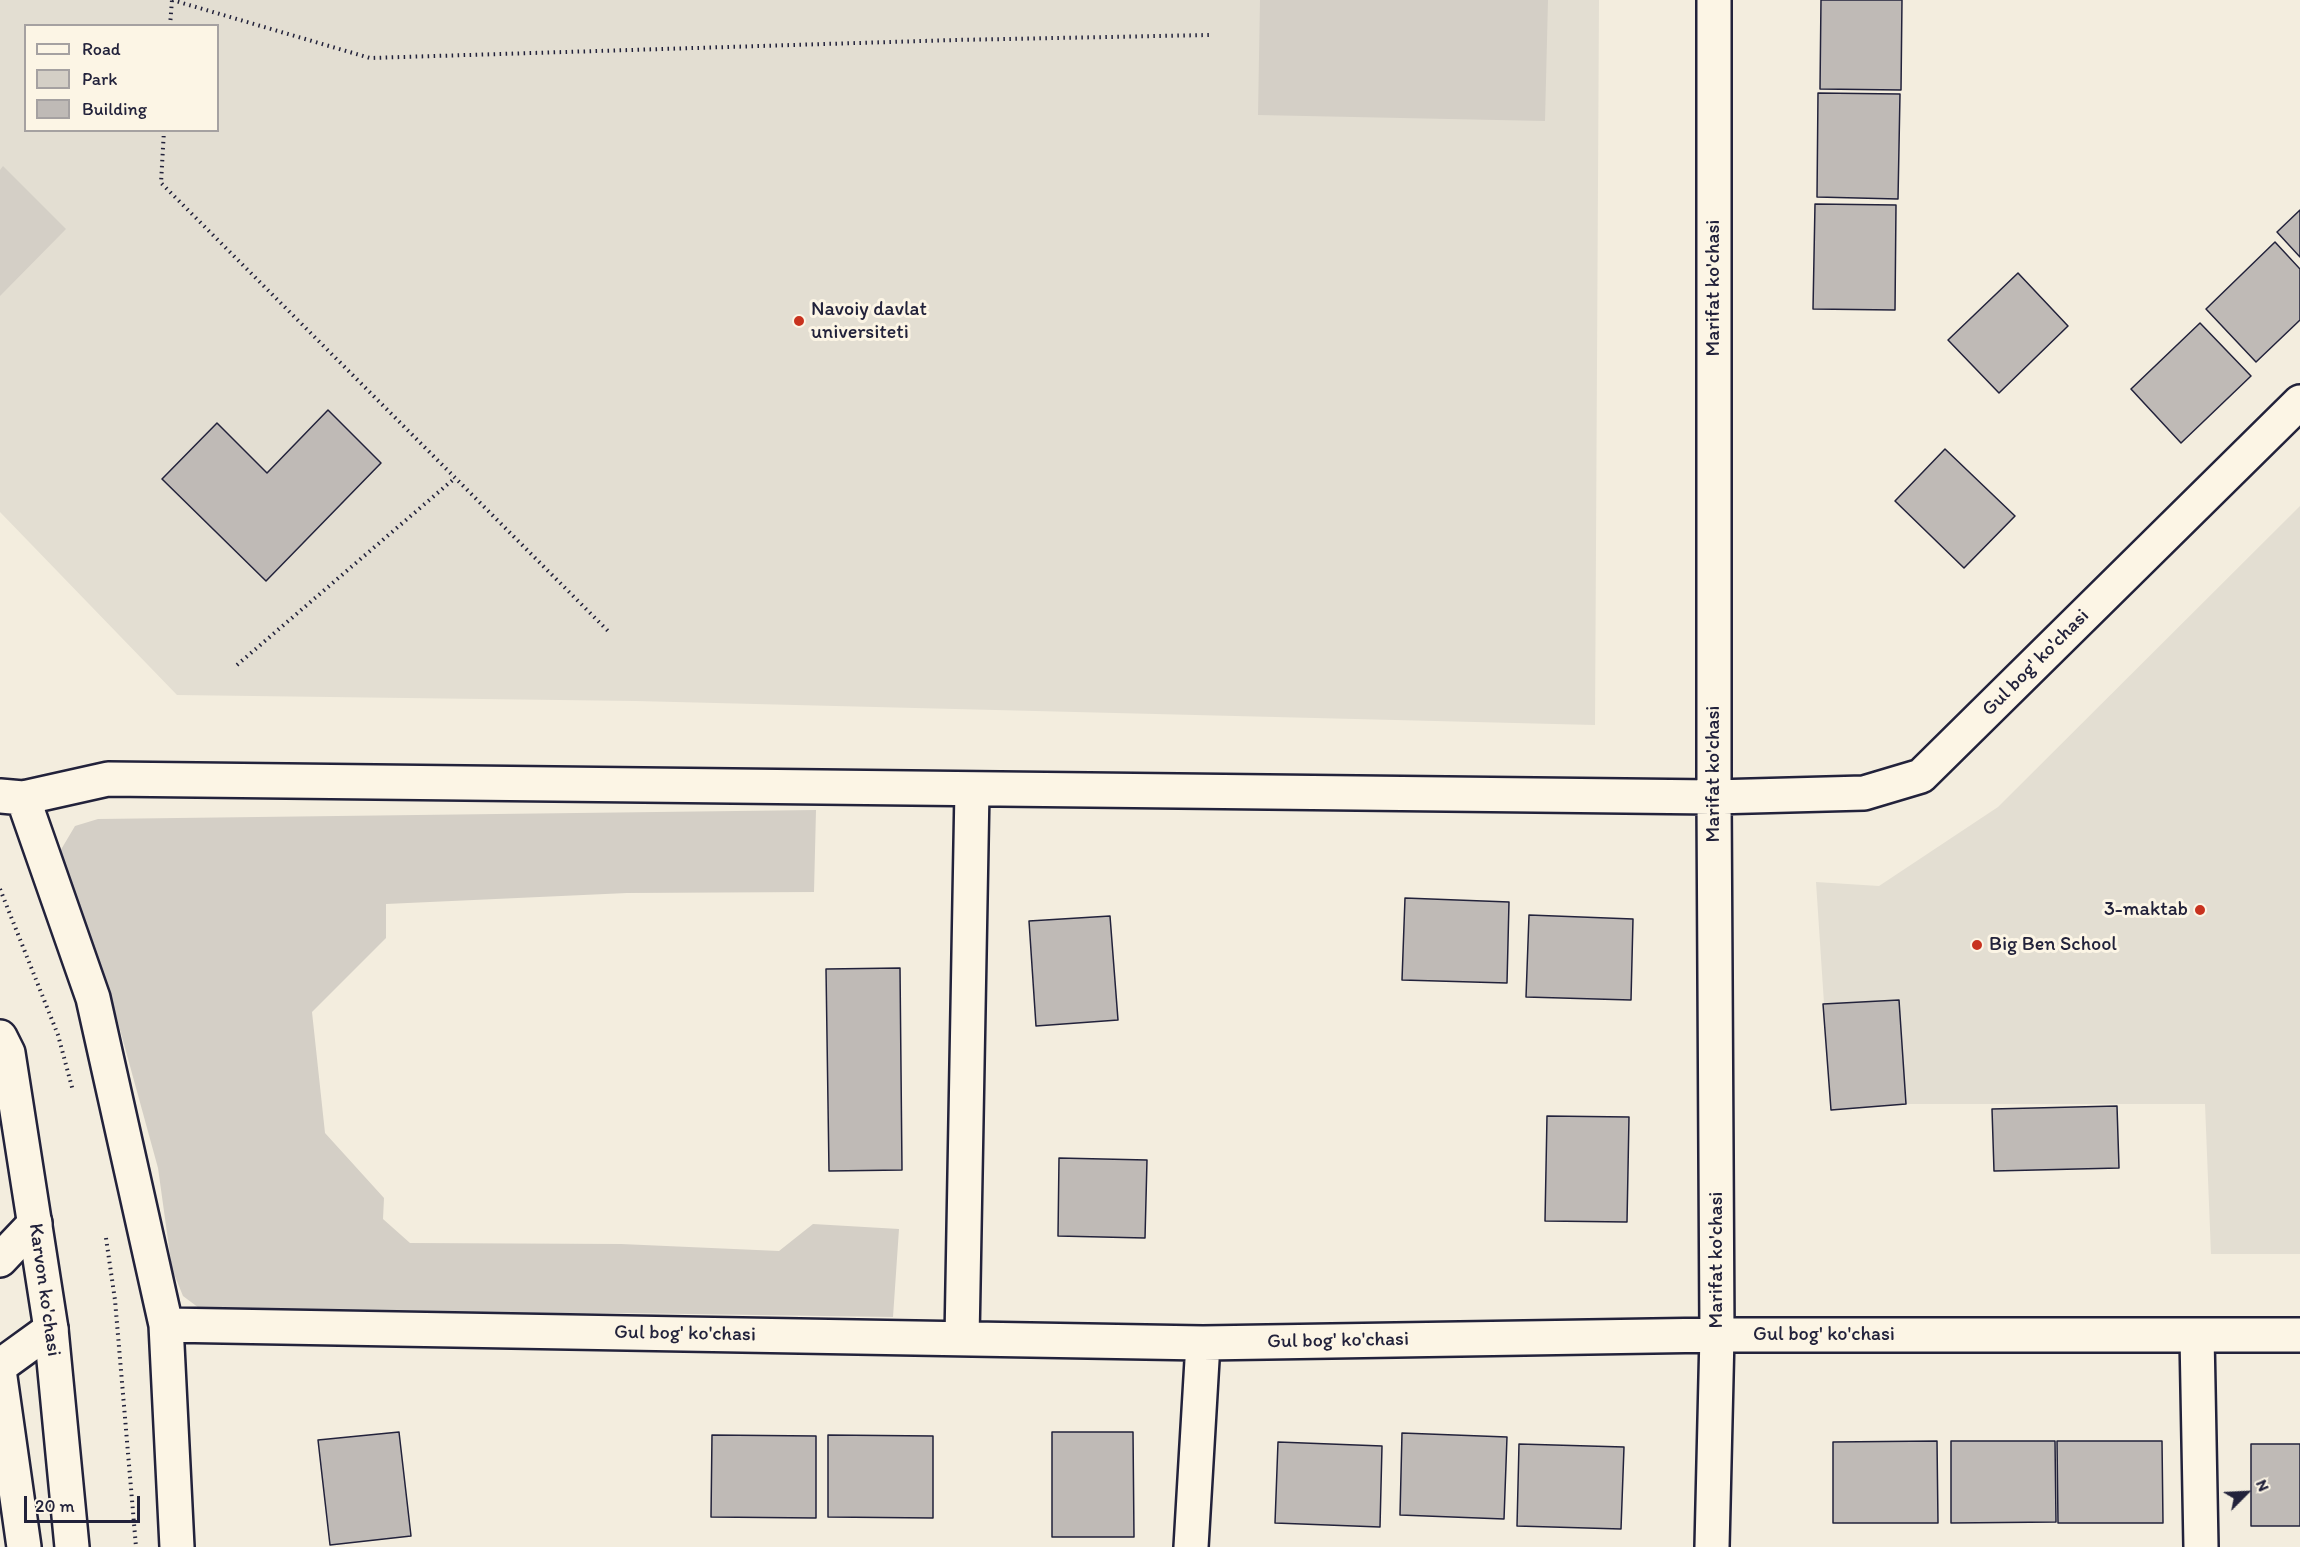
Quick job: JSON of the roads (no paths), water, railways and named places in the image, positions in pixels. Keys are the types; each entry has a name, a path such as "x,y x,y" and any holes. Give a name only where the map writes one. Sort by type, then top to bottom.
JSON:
{"street":[{"name":"Marifat ko'chasi","path":"1712,1547 1717,1335 1714,0"},
{"name":"Gul bog' ko'chasi","path":"12,797 108,779 1714,796 1864,793 1921,776 2300,402"},
{"path":"962,1339 972,789"},
{"path":"12,797 93,998 166,1325 177,1547"},
{"name":"Karvon ko'chasi","path":"0,1037 8,1053 51,1329 72,1547"},
{"path":"0,1260 35,1222"},
{"name":"Gul bog' ko'chasi","path":"166,1325 1203,1343 1717,1335 2300,1335"},
{"path":"0,1366 51,1329"},
{"path":"2197,1335 2201,1547"},
{"path":"1191,1547 1203,1343"},
{"path":"0,1377 24,1547"}],"place":[{"name":"Navoiy davlat universiteti","path":"799,321"},
{"name":"3-maktab","path":"2200,910"},
{"name":"Big Ben School","path":"1977,945"}]}
